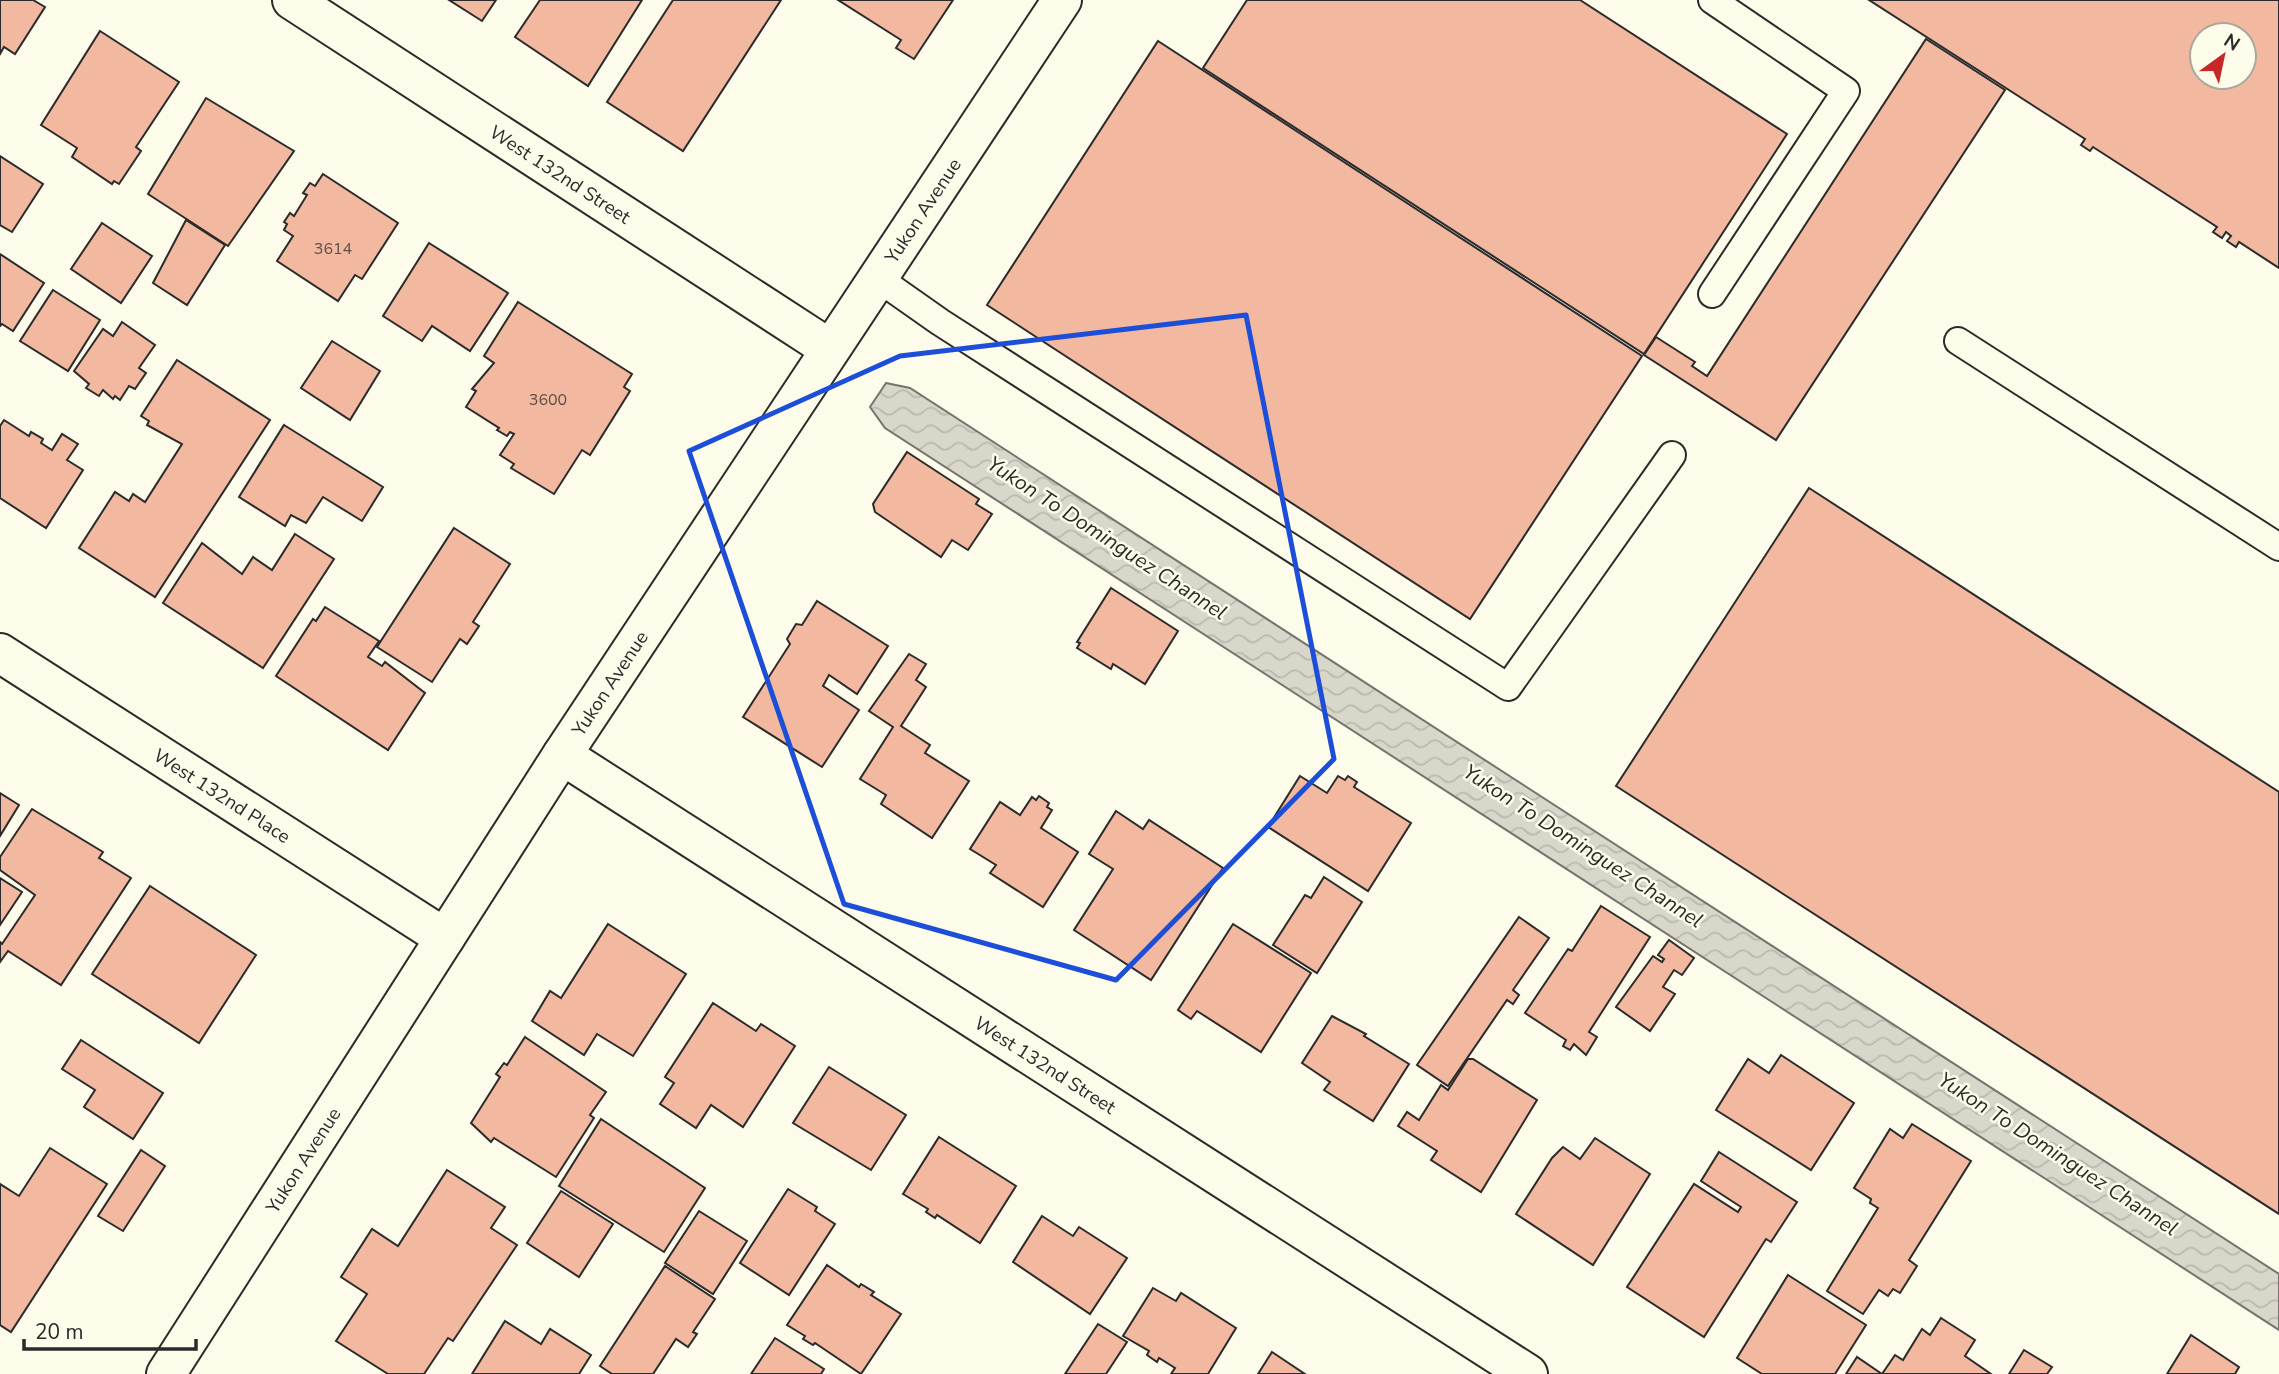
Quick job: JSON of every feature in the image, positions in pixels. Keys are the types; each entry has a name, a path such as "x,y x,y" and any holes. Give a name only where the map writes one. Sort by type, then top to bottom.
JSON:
{"street":[{"name":"West 132nd Street","path":"292,0 830,349"},
{"name":"Yukon Avenue","path":"166,1374 562,755 876,277 1062,0"},
{"name":"West 132nd Place","path":"0,653 445,938"},
{"name":"West 132nd Street","path":"562,755 1528,1374"}],"lane":[{"path":"1712,0 1846,91 1712,294"},
{"path":"876,277 940,322 1508,687 1672,455"},
{"path":"1958,341 2279,547"}],"highlighted area":[{"path":"1246,315 1334,759 1116,980 844,904 689,451 900,356"}],"water":[{"name":"Yukon To Dominguez Channel","path":"886,383 910,388 2279,1274 2279,1330 885,428 870,407"}],"building":[{"path":"0,0 33,0 45,7 15,54 4,47 0,54"},
{"path":"449,0 496,0 482,21"},
{"path":"540,0 642,0 588,86 515,37"},
{"path":"673,0 781,0 683,151 607,102"},
{"path":"838,0 953,0 914,59 896,48 901,40"},
{"path":"1247,0 1580,0 1787,134 1644,354 1203,68"},
{"path":"1869,0 2279,0 2279,268 2239,242 2236,247 2227,241 2231,236 2226,232 2222,238 2213,232 2217,227 2093,147 2090,151 2081,145 2085,139"},
{"path":"100,31 179,82 136,147 141,151 119,184 114,181 112,184 72,157 77,148 41,125"},
{"path":"1926,39 2005,90 1776,440 1644,355 1656,337 1695,362 1692,366 1707,376"},
{"path":"1158,41 1642,356 1470,619 987,305"},
{"path":"206,98 294,151 228,246 148,194"},
{"path":"0,156 43,184 12,232 0,225"},
{"path":"323,174 398,223 362,279 355,275 338,301 277,261 293,236 284,230 287,224 284,222 290,213 294,216 307,195 303,193 310,183 315,186"},
{"path":"186,220 225,245 187,305 153,283"},
{"path":"102,223 152,256 121,303 71,269"},
{"path":"429,243 508,293 470,351 432,326 422,341 383,316"},
{"path":"0,254 44,283 13,331 2,324 0,326"},
{"path":"53,290 100,320 68,371 20,341"},
{"path":"518,302 632,374 624,387 630,391 590,455 582,450 554,494 511,468 514,464 500,455 514,434 510,432 507,436 466,407 476,391 472,389 494,363 484,356"},
{"path":"122,322 155,345 139,368 146,373 135,389 129,386 120,400 115,396 113,399 103,390 99,396 86,388 89,384 74,371 103,329 113,336"},
{"path":"332,341 380,371 350,420 301,388"},
{"path":"177,360 270,420 155,597 79,548 115,492 129,501 133,494 145,502 182,444 147,425 149,421 141,416"},
{"path":"4,420 29,436 31,432 43,439 41,443 52,450 62,434 78,444 67,460 83,470 46,528 0,498 0,426"},
{"path":"284,425 383,487 362,521 323,497 306,523 291,515 285,526 239,497"},
{"path":"907,452 979,499 976,504 992,514 968,550 952,540 941,557 875,512 873,504"},
{"path":"1809,488 2279,792 2279,1214 1616,786"},
{"path":"454,528 510,564 473,622 479,626 467,644 460,639 432,682 377,647"},
{"path":"295,534 334,559 263,668 163,603 202,543 242,574 253,557 272,570"},
{"path":"1111,588 1178,631 1145,684 1113,664 1111,669 1077,648 1080,643 1077,642"},
{"path":"817,601 888,646 857,694 829,675 823,686 859,710 822,767 743,717 790,644 787,639 796,624 802,625"},
{"path":"325,607 379,641 368,657 382,666 385,662 425,693 388,750 276,676 313,619 316,621"},
{"path":"909,654 926,664 916,680 926,687 901,726 930,745 925,753 969,781 932,838 881,804 886,795 860,779 893,727 869,711"},
{"path":"1300,776 1327,793 1338,776 1345,780 1348,776 1357,782 1354,787 1411,823 1368,891 1268,827"},
{"path":"0,793 19,805 0,836"},
{"path":"1039,796 1049,803 1047,807 1052,810 1041,828 1078,852 1043,907 990,873 996,865 970,849 1000,802 1020,815 1032,797 1036,800"},
{"path":"32,809 103,852 99,858 131,878 61,985 8,951 0,962 0,942 2,944 35,895 0,870 0,857"},
{"path":"1116,811 1143,829 1149,820 1223,868 1151,980 1074,930 1113,869 1089,854"},
{"path":"1324,877 1362,902 1317,973 1273,945 1305,895 1311,898"},
{"path":"0,878 22,892 0,925"},
{"path":"150,886 256,955 199,1043 92,974"},
{"path":"1601,906 1650,937 1589,1032 1597,1037 1586,1055 1574,1044 1570,1050 1563,1046 1566,1040 1525,1013 1568,949 1572,951"},
{"path":"1519,917 1549,938 1513,990 1519,995 1513,1004 1507,1000 1448,1086 1417,1065"},
{"path":"608,924 686,974 633,1056 597,1034 584,1055 532,1021 550,991 561,998"},
{"path":"1233,924 1311,973 1261,1052 1197,1011 1191,1019 1178,1010"},
{"path":"1669,940 1694,958 1682,975 1674,970 1663,987 1675,994 1650,1031 1616,1007 1653,956 1662,962 1664,959 1658,955"},
{"path":"713,1003 756,1031 761,1024 795,1046 743,1127 711,1105 696,1128 660,1104 674,1083 665,1077"},
{"path":"1332,1016 1366,1034 1364,1036 1409,1064 1373,1121 1324,1090 1330,1082 1302,1063"},
{"path":"525,1037 606,1092 590,1115 594,1118 556,1177 494,1138 491,1142 471,1123 500,1077 496,1074 504,1063 507,1065"},
{"path":"81,1040 163,1093 133,1139 84,1107 95,1090 62,1069"},
{"path":"1781,1055 1854,1103 1811,1170 1716,1110 1748,1059 1769,1073"},
{"path":"1468,1059 1473,1059 1537,1100 1481,1192 1431,1160 1437,1151 1398,1126 1407,1112 1419,1120 1441,1085 1448,1090"},
{"path":"829,1067 906,1115 871,1170 793,1123"},
{"path":"601,1119 705,1188 664,1252 559,1186"},
{"path":"1912,1124 1971,1161 1909,1260 1917,1266 1900,1293 1893,1289 1888,1296 1879,1290 1863,1314 1827,1291 1878,1208 1870,1203 1871,1199 1854,1188 1890,1129 1903,1138"},
{"path":"939,1137 1016,1186 980,1243 937,1215 935,1218 926,1212 928,1209 903,1194"},
{"path":"1595,1138 1650,1174 1593,1265 1516,1214 1552,1158 1563,1147 1580,1159"},
{"path":"50,1148 107,1184 11,1332 0,1325 0,1184 19,1196"},
{"path":"141,1150 165,1166 123,1231 98,1216"},
{"path":"1719,1152 1797,1202 1771,1242 1766,1239 1704,1337 1627,1287 1694,1184 1738,1212 1741,1207 1701,1181"},
{"path":"447,1170 505,1207 491,1228 517,1245 453,1341 448,1338 424,1374 388,1374 336,1341 367,1294 341,1277 372,1229 398,1246"},
{"path":"788,1189 817,1207 815,1211 835,1224 789,1295 740,1263"},
{"path":"561,1191 613,1224 579,1277 527,1243"},
{"path":"699,1211 747,1241 713,1294 665,1263"},
{"path":"1042,1216 1073,1236 1079,1227 1127,1258 1090,1314 1013,1262"},
{"path":"827,1265 859,1287 861,1284 874,1292 871,1295 901,1314 861,1374 815,1343 813,1345 803,1339 805,1336 787,1325"},
{"path":"665,1266 715,1299 693,1332 697,1334 688,1347 676,1339 653,1374 612,1374 600,1366"},
{"path":"1788,1275 1866,1325 1835,1374 1762,1374 1737,1358"},
{"path":"1153,1288 1176,1301 1181,1293 1236,1328 1208,1374 1171,1374 1175,1368 1159,1358 1157,1362 1147,1355 1149,1351 1123,1336"},
{"path":"1941,1318 1975,1340 1965,1356 1991,1374 1882,1374 1895,1355 1903,1360 1922,1329 1930,1335"},
{"path":"505,1321 541,1344 550,1329 591,1355 579,1374 472,1374"},
{"path":"1098,1324 1127,1342 1106,1374 1065,1374"},
{"path":"2191,1335 2239,1367 2235,1374 2167,1374"},
{"path":"775,1338 824,1369 821,1374 751,1374"},
{"path":"2024,1350 2052,1367 2047,1374 2009,1374"},
{"path":"1272,1352 1305,1374 1258,1374"},
{"path":"1857,1357 1882,1374 1846,1374"}]}
